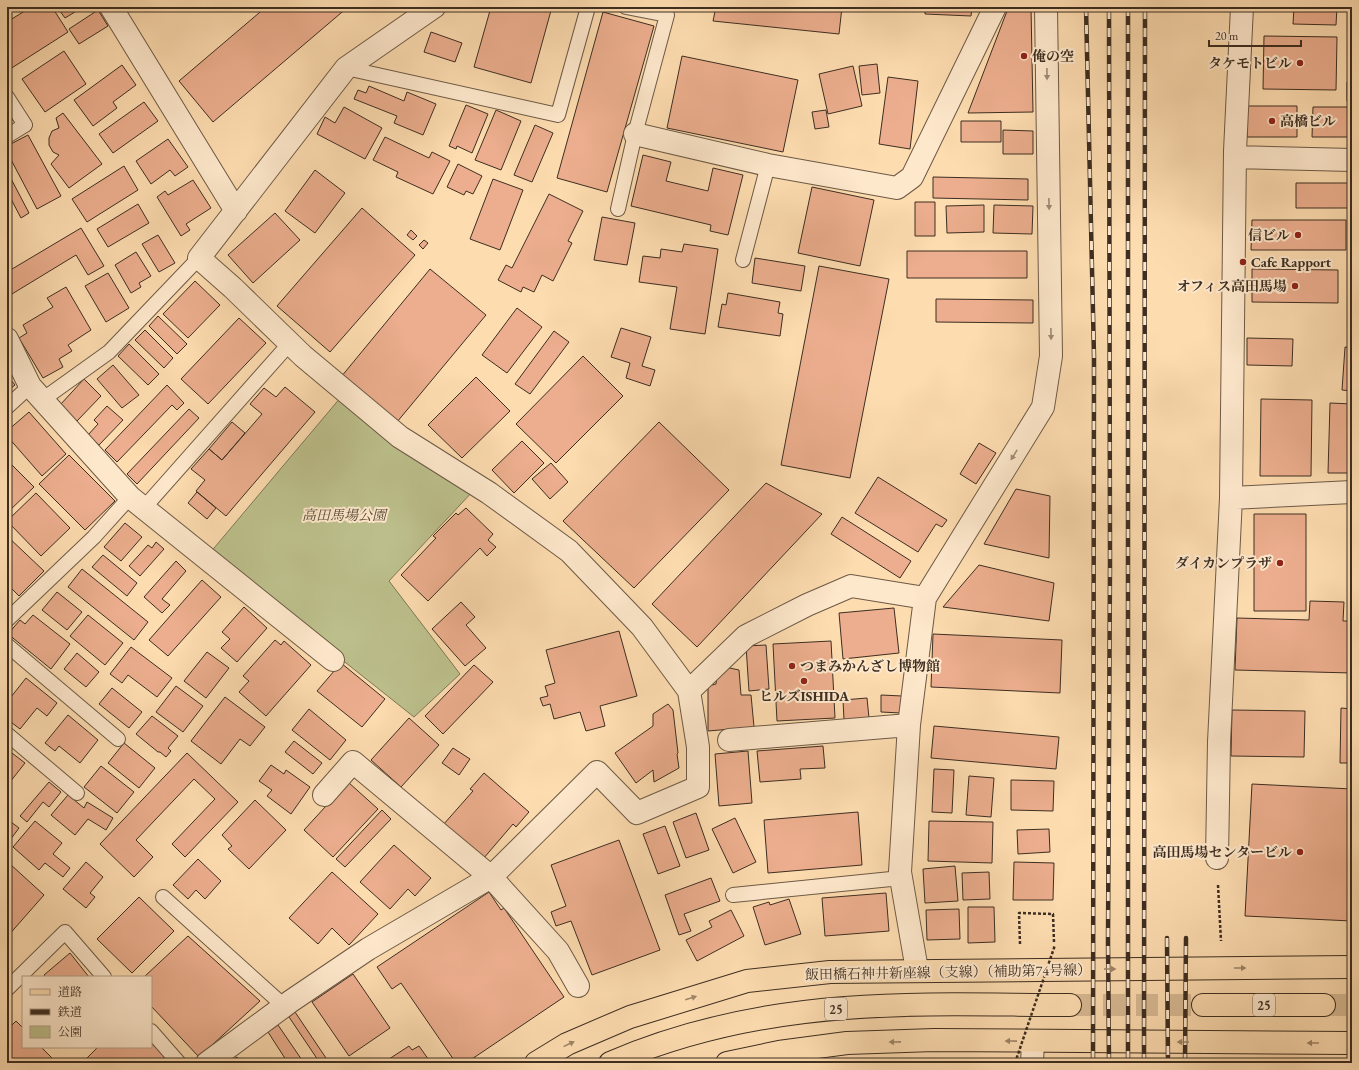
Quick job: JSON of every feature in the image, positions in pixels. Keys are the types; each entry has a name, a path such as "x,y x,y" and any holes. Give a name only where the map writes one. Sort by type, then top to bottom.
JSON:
{"main road":[{"name":"飯田橋石神井新座線（支線）（補助第74号線）","path":"536,1063 567,1044 630,1017 747,981 830,972 1352,967"},
{"name":"25","path":"610,1063 633,1053 705,1031 752,1019 774,1016 845,1008 927,1004 1070,1005"},
{"name":"25","path":"1203,1005 1324,1005"},
{"path":"727,1063 779,1052 847,1043 934,1040 1352,1043"}],"street":[{"path":"112,7 236,211"},
{"path":"206,1063 284,1006 368,949 491,877 597,772 636,813 698,787 698,747 689,691 642,627 569,551 489,493 400,437 303,356 233,288 199,258 346,68 434,7"},
{"path":"635,134 768,166 897,188 912,177 995,7"},
{"path":"917,970 900,872 909,725 925,598 1043,408 1051,356 1046,7"},
{"path":"1217,858 1220,734 1231,498 1235,157 1242,7"},
{"path":"1235,157 1352,160"},
{"path":"7,339 36,393 136,503 333,660"},
{"path":"1231,498 1352,492"},
{"path":"689,691 746,636 807,605 851,586 925,598"},
{"path":"729,740 909,725"},
{"path":"324,795 354,762 491,877 558,951 578,986"},
{"path":"1032,1063 1033,1041"}],"lane":[{"path":"346,68 558,115 588,7"},
{"path":"618,208 635,134 667,15 626,7"},
{"path":"7,97 25,125 7,136"},
{"path":"743,260 768,166"},
{"path":"7,407 36,393 109,352 199,258"},
{"path":"7,620 94,537 136,503 290,343"},
{"path":"7,645 118,739"},
{"path":"7,734 78,793"},
{"path":"733,895 901,878"},
{"path":"163,897 284,1006"},
{"path":"7,989 65,932 103,976"},
{"path":"152,1032 179,1063"}],"path":[{"path":"1217,858 1221,942"},
{"path":"1015,1063 1055,945 1053,914 1019,913 1020,950"}],"green space":[{"name":"高田馬場公園","path":"341,397 474,490 389,581 460,674 414,717 209,554"}],"building":[{"path":"31,7 52,7 68,32 7,71 7,22"},
{"path":"57,7 83,7 65,18"},
{"path":"266,7 348,7 213,122 179,81"},
{"path":"491,7 552,7 531,83 474,67"},
{"path":"716,7 842,7 839,34 713,21"},
{"path":"925,7 972,7 971,16 925,14"},
{"path":"1019,7 1031,7 1033,112 968,113 1007,11"},
{"path":"1294,7 1337,7 1336,25 1293,24"},
{"path":"1350,7 1352,7 1352,29 1351,29"},
{"path":"98,10 108,26 79,44 69,29"},
{"path":"603,12 654,26 607,192 557,178"},
{"path":"431,32 462,43 455,62 424,52"},
{"name":"タケモトビル","path":"1264,36 1337,37 1336,90 1263,89"},
{"path":"1348,42 1352,42 1352,78 1349,78"},
{"path":"64,51 86,84 45,112 22,79"},
{"path":"682,56 798,80 783,152 667,128"},
{"path":"877,64 880,93 862,95 859,66"},
{"path":"122,65 136,85 113,102 117,108 93,126 74,100"},
{"path":"853,66 862,106 828,114 819,74"},
{"path":"888,77 918,81 910,149 879,144"},
{"path":"1347,82 1352,82 1352,101 1347,101"},
{"path":"369,86 404,101 407,92 436,104 423,135 394,123 397,116 354,99 358,90 366,93"},
{"path":"144,102 158,121 113,153 99,134"},
{"path":"466,105 488,114 472,153 457,146 456,149 449,146"},
{"path":"7,106 14,119 7,123"},
{"name":"高橋ビル","path":"1247,106 1297,106 1297,137 1247,137"},
{"path":"344,107 382,128 365,159 317,134 325,117 335,123"},
{"path":"1313,107 1352,107 1352,137 1312,137"},
{"path":"496,110 521,121 501,170 475,160"},
{"path":"826,110 829,127 815,129 812,112"},
{"path":"63,113 102,164 69,188 51,164 59,155 53,152 49,145 49,138 52,131 59,128 56,118"},
{"path":"961,121 1001,121 1001,142 961,142"},
{"path":"535,125 553,133 532,182 514,175"},
{"path":"1003,130 1033,131 1033,154 1003,154"},
{"path":"28,135 61,196 37,209 7,152 7,146"},
{"path":"385,137 429,158 432,152 450,161 433,194 396,177 398,172 373,160"},
{"path":"168,139 188,167 175,176 170,170 151,184 136,161"},
{"path":"643,155 671,162 666,181 708,191 713,168 743,175 728,235 710,231 711,225 631,206"},
{"path":"458,164 482,176 473,194 466,191 464,195 447,187"},
{"path":"124,166 138,190 87,222 72,199"},
{"path":"315,170 345,193 315,233 285,211"},
{"path":"7,171 29,213 21,218 11,199 7,201"},
{"path":"933,177 1028,179 1028,200 933,198"},
{"path":"493,179 523,190 500,250 470,239"},
{"path":"193,180 211,208 186,224 190,230 181,236 157,197 165,191 168,195"},
{"path":"1296,183 1352,183 1352,208 1296,208"},
{"path":"812,187 874,200 860,266 798,253"},
{"path":"549,194 583,211 568,241 572,243 553,281 542,275 534,292 523,287 521,292 498,280 506,265 512,268"},
{"path":"915,202 935,202 935,236 915,236"},
{"path":"138,204 149,223 108,247 97,229"},
{"path":"984,205 984,232 947,233 946,206"},
{"path":"994,205 1033,206 1032,234 993,233"},
{"path":"362,208 415,255 330,352 277,306"},
{"path":"275,213 300,240 253,283 228,255"},
{"path":"602,217 635,223 627,265 594,260"},
{"name":"信ビル","path":"1252,220 1346,220 1346,250 1251,250"},
{"path":"81,228 104,266 88,275 76,255 7,297 7,272"},
{"path":"411,230 417,236 413,240 407,235"},
{"path":"158,235 175,263 159,272 142,244"},
{"path":"424,240 428,243 423,249 419,245"},
{"path":"684,244 718,249 705,334 670,329 677,287 639,282 643,256 660,258 661,249 682,252"},
{"path":"907,251 1027,251 1027,278 907,278"},
{"path":"136,252 151,276 139,283 141,287 131,293 115,265"},
{"path":"755,258 805,266 801,291 752,283"},
{"path":"819,266 889,279 850,478 781,465"},
{"path":"430,269 486,315 397,422 341,377"},
{"name":"オフィス高田馬場","path":"1252,269 1338,270 1338,303 1252,302"},
{"path":"108,273 129,308 106,322 85,286"},
{"path":"195,281 220,305 188,338 163,314"},
{"path":"1352,283 1352,336 1351,336"},
{"path":"66,287 91,330 68,345 72,351 59,359 63,367 43,378 19,338 27,333 23,325 53,307 47,298"},
{"path":"728,293 780,302 778,313 783,314 780,336 718,327 722,304 726,305"},
{"path":"936,299 1033,300 1033,323 936,322"},
{"path":"517,308 542,327 507,373 482,355"},
{"path":"158,316 187,344 177,354 149,326"},
{"path":"239,318 266,343 208,404 181,379"},
{"path":"621,328 651,337 642,366 655,370 650,386 626,378 630,363 611,357"},
{"path":"145,330 173,358 164,368 135,340"},
{"path":"554,331 569,342 530,394 515,384"},
{"path":"1247,338 1293,339 1292,366 1247,365"},
{"path":"129,344 159,374 148,385 118,356"},
{"path":"1345,347 1352,348 1352,391 1342,390"},
{"path":"583,356 623,396 556,463 516,424"},
{"path":"113,365 139,395 122,408 97,379"},
{"path":"7,375 15,385 7,391"},
{"path":"476,377 510,411 462,458 428,425"},
{"path":"84,379 101,396 77,421 60,405"},
{"path":"167,385 184,403 177,410 172,405 117,462 105,450"},
{"path":"285,387 315,412 226,516 196,491 205,480 191,469 209,449 222,460 262,414 250,404 264,388 276,397"},
{"path":"1261,399 1312,400 1311,476 1260,476"},
{"path":"1330,403 1352,404 1352,473 1328,473"},
{"path":"107,406 123,420 99,445 88,435 98,424 94,420"},
{"path":"189,409 199,418 137,484 127,474"},
{"path":"29,412 66,454 42,476 7,436 7,431"},
{"path":"232,422 245,433 222,460 209,449"},
{"path":"659,422 729,490 634,588 563,521"},
{"path":"522,441 544,463 514,493 492,470"},
{"path":"979,443 996,453 976,484 960,474"},
{"path":"69,455 115,501 85,530 39,484"},
{"path":"7,460 34,487 7,513"},
{"path":"551,463 568,482 550,499 532,479"},
{"path":"878,477 947,520 942,527 936,524 918,552 855,513"},
{"path":"766,483 822,514 697,647 652,604"},
{"path":"1016,489 1050,496 1049,558 984,544"},
{"path":"197,492 216,508 207,519 188,503"},
{"path":"36,493 70,528 41,556 7,521"},
{"path":"466,508 493,534 488,540 496,547 487,556 480,548 428,601 401,575 436,538 433,536 456,513 458,515"},
{"name":"ダイカンプラザ","path":"1254,514 1306,514 1306,611 1254,611"},
{"path":"842,517 911,561 900,578 831,534"},
{"path":"125,523 142,537 121,561 104,547"},
{"path":"7,536 44,571 19,596 7,584"},
{"path":"156,542 164,549 140,576 129,566 148,545 152,548"},
{"path":"103,555 137,583 127,596 92,567"},
{"path":"176,561 186,571 162,599 170,605 162,613 144,597"},
{"path":"979,565 1054,583 1049,621 943,607"},
{"path":"82,569 148,622 134,640 68,587"},
{"path":"202,580 221,597 168,656 149,640"},
{"path":"57,592 82,612 67,630 42,610"},
{"path":"1310,601 1344,602 1343,621 1352,621 1352,673 1235,670 1237,618 1309,620"},
{"path":"461,602 475,617 466,625 486,648 465,666 432,629"},
{"path":"244,607 267,628 237,662 221,648 230,639 222,632"},
{"path":"894,608 899,653 843,659 839,613"},
{"path":"33,615 70,644 51,669 8,634 20,620 25,624"},
{"path":"88,615 123,643 105,665 70,636"},
{"path":"619,631 637,696 600,706 605,726 586,731 580,712 554,719 550,704 543,706 540,698 548,696 545,686 555,683 546,650"},
{"path":"933,634 1062,640 1060,693 931,687"},
{"path":"275,640 281,645 284,641 311,665 266,716 239,692 249,681 243,676"},
{"name":"ヒルズISHIDA","path":"831,641 835,718 777,721 773,644"},
{"path":"766,645 769,689 749,691 746,646"},
{"path":"131,647 172,678 157,697 128,675 122,683 110,674"},
{"path":"207,652 229,668 206,698 184,681"},
{"path":"77,653 99,672 86,687 64,669"},
{"path":"7,659 12,663 8,668 12,671 7,677"},
{"path":"341,663 385,699 362,727 317,691"},
{"path":"474,665 493,682 443,734 425,716"},
{"path":"725,667 739,670 741,695 751,695 754,727 708,731 708,686 716,684 717,674"},
{"path":"26,678 57,703 47,716 37,708 20,729 7,719 7,702"},
{"path":"176,686 203,706 183,732 156,712"},
{"path":"112,688 142,712 129,728 99,704"},
{"path":"881,695 902,696 901,713 881,712"},
{"path":"225,697 265,727 250,746 240,739 221,764 191,741"},
{"path":"867,698 869,718 844,720 843,700"},
{"path":"668,704 673,710 679,768 654,782 653,770 636,783 615,753 653,726 653,714"},
{"path":"1341,708 1352,709 1352,763 1340,763"},
{"path":"309,709 346,740 330,760 292,730"},
{"path":"1232,710 1305,711 1304,757 1231,756"},
{"path":"68,715 98,740 80,763 59,746 55,751 45,743"},
{"path":"152,716 178,736 168,748 171,751 166,757 136,734"},
{"path":"409,718 439,745 401,787 371,760"},
{"path":"934,726 1059,737 1056,769 931,758"},
{"path":"294,741 322,763 313,774 285,752"},
{"path":"124,743 155,768 139,788 108,763"},
{"path":"823,746 825,768 800,769 801,779 760,782 757,751"},
{"path":"453,748 470,759 459,775 442,763"},
{"path":"8,750 25,763 10,782 7,780"},
{"path":"748,751 752,803 719,806 715,754"},
{"path":"187,753 238,802 185,857 172,844 215,799 194,779 136,840 153,857 134,877 100,844"},
{"path":"271,765 284,774 286,770 310,787 291,814 267,796 272,790 259,781"},
{"path":"101,766 134,792 117,813 84,787"},
{"path":"934,769 954,770 952,813 932,812"},
{"path":"484,773 529,812 516,827 513,824 483,859 443,825 473,791 470,789"},
{"path":"969,776 994,778 991,817 966,815"},
{"path":"1011,780 1054,781 1053,811 1011,810"},
{"path":"49,782 61,792 49,807 43,802 27,822 20,816"},
{"path":"348,782 378,809 333,857 304,830"},
{"name":"高田馬場センタービル","path":"1252,784 1352,789 1352,921 1245,916"},
{"path":"68,795 84,808 87,802 113,818 106,830 88,819 75,835 51,815"},
{"path":"255,800 286,830 249,869 228,849 232,846 222,835"},
{"path":"382,810 391,819 345,867 336,859"},
{"path":"858,812 862,865 768,873 764,820"},
{"path":"696,813 709,850 686,858 673,822"},
{"path":"735,818 756,862 733,873 712,829"},
{"path":"7,819 19,828 7,844"},
{"path":"35,821 62,843 53,854 70,868 63,877 45,863 39,870 13,847"},
{"path":"929,821 993,822 992,863 928,861"},
{"path":"665,826 680,866 658,874 643,834"},
{"path":"1049,829 1050,852 1018,854 1017,830"},
{"path":"619,840 660,950 592,975 571,921 556,926 551,912 566,906 551,865"},
{"path":"394,845 431,878 415,896 408,889 390,909 360,882"},
{"path":"198,859 221,881 205,899 196,890 188,899 173,885"},
{"path":"86,862 103,877 90,893 95,897 86,908 63,889"},
{"path":"1014,862 1054,863 1053,900 1013,900"},
{"path":"10,864 44,895 7,937 7,868"},
{"path":"955,866 958,901 925,903 923,869"},
{"path":"332,872 378,914 349,945 332,928 318,944 289,918"},
{"path":"989,872 990,899 963,900 962,873"},
{"path":"711,878 720,901 684,914 691,931 679,935 665,895"},
{"path":"489,892 501,910 504,908 564,997 466,1063 456,1063 401,983 392,989 377,967"},
{"path":"886,893 889,931 825,936 822,898"},
{"path":"139,897 174,931 132,973 97,939"},
{"path":"789,899 801,934 765,945 753,907 769,902 770,905"},
{"path":"968,907 994,907 995,942 968,943"},
{"path":"959,909 960,939 927,940 926,910"},
{"path":"731,910 744,936 697,961 686,940 712,927 709,921"},
{"path":"188,936 260,1001 199,1057 152,1007 152,976 145,976"},
{"path":"70,953 88,976 45,976 44,975"},
{"path":"353,974 390,1028 349,1056 312,1002"},
{"path":"295,1012 328,1061 326,1063 320,1063 289,1017"},
{"path":"16,1021 22,1027 22,1048 42,1048 57,1063 7,1063 7,1022 11,1026"},
{"path":"278,1025 304,1063 288,1063 268,1032"},
{"path":"152,1044 172,1063 85,1063 84,1061 97,1048 152,1048"},
{"path":"409,1046 412,1050 419,1046 431,1063 383,1063"},
{"path":"237,1057 241,1063 228,1063"}],"tunnel":[{"path":"1070,1005 1203,1005"},
{"path":"1324,1005 1352,1005"}],"railway":[{"path":"1086,7 1094,356 1093,1063"},
{"path":"1109,7 1109,1063"},
{"path":"1128,7 1128,1063"},
{"path":"1144,1063 1145,7"},
{"path":"1167,938 1168,1063"},
{"path":"1185,1063 1186,938"}],"place":[{"name":"俺の空","path":"1024,56"},
{"name":"タケモトビル","path":"1300,63"},
{"name":"高橋ビル","path":"1272,121"},
{"name":"信ビル","path":"1298,235"},
{"name":"Cafe Rapport","path":"1243,262"},
{"name":"オフィス高田馬場","path":"1295,286"},
{"name":"ダイカンプラザ","path":"1280,563"},
{"name":"つまみかんざし博物館","path":"792,666"},
{"name":"ヒルズISHIDA","path":"804,681"},
{"name":"高田馬場センタービル","path":"1300,852"}]}
